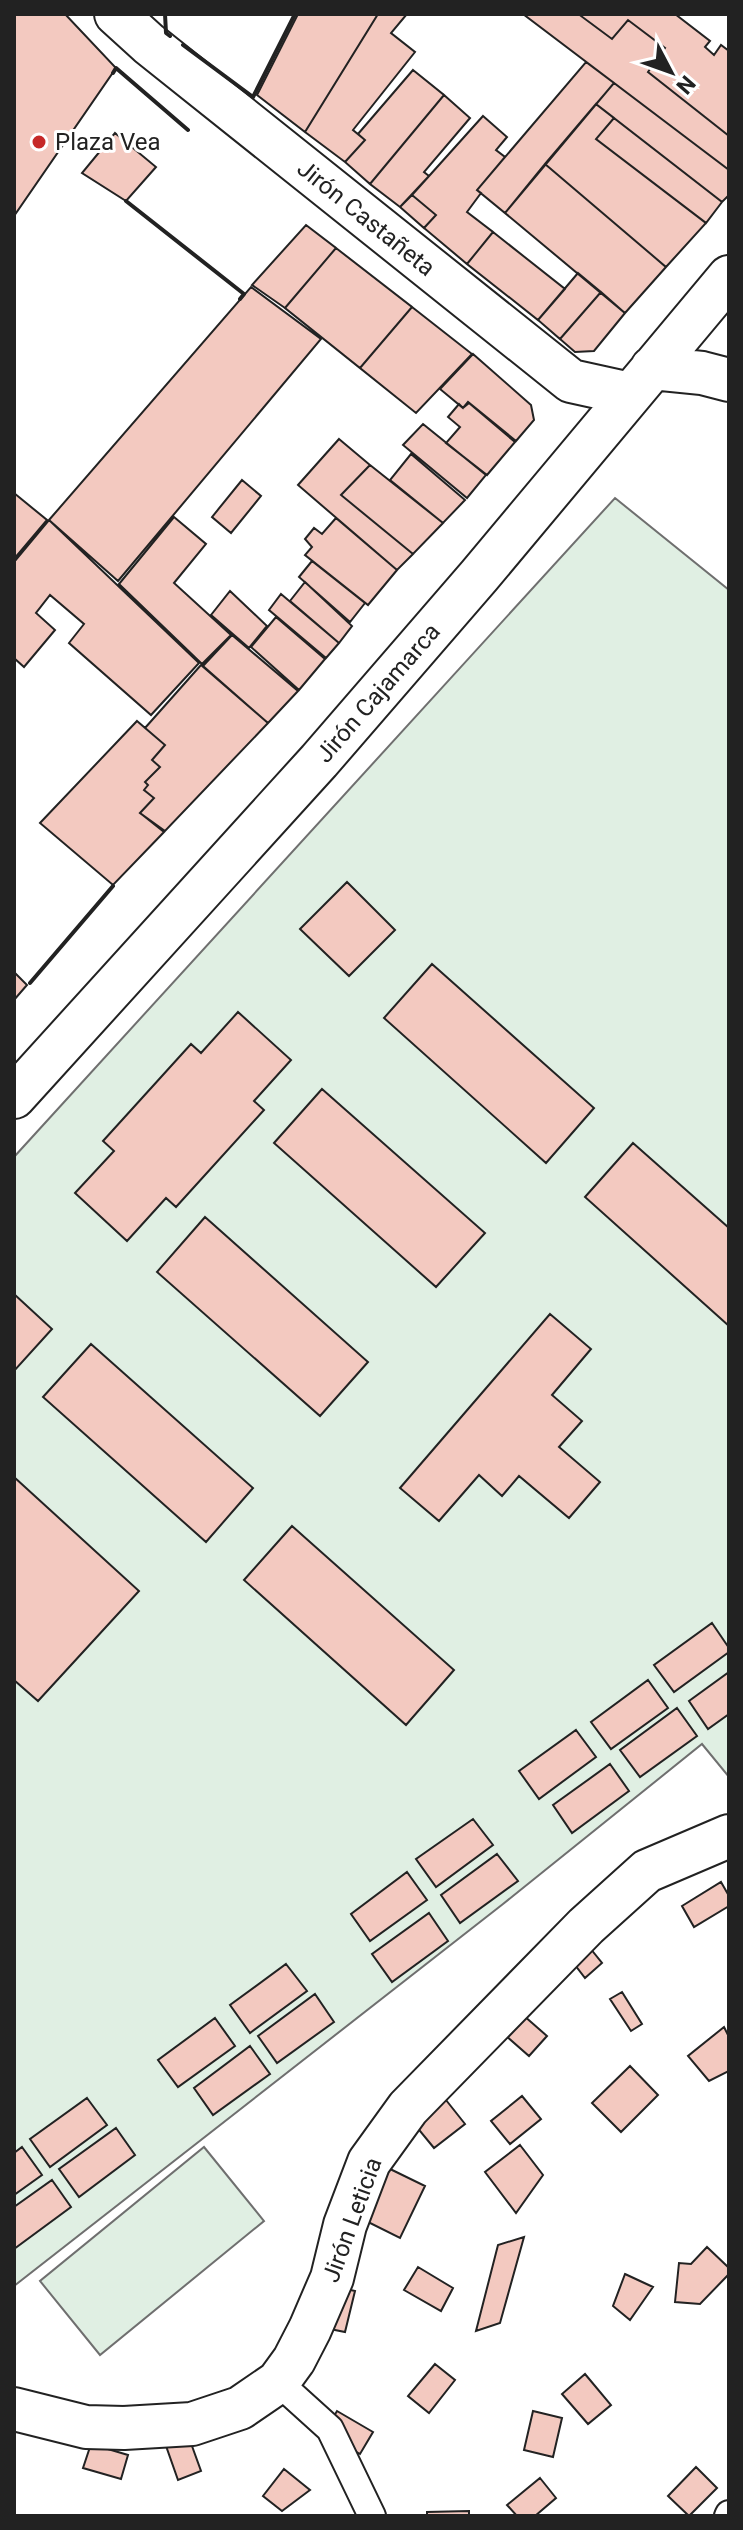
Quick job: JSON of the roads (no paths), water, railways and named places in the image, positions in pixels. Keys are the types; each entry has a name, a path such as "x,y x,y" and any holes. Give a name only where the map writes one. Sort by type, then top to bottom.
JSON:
{"street":[{"name":"Jirón Castañeta","path":"116,14 149,44 571,381 641,381 702,373 729,380"},
{"name":"Jirón Cajamarca","path":"14,1097 319,761 479,576 729,277"},
{"name":"Jirón Leticia","path":"14,2409 86,2427 192,2424 240,2408 278,2382 294,2360 332,2278 345,2225 369,2162 408,2108 586,1926 647,1871 729,1836"},
{"path":"278,2382 330,2429 372,2516"}],"place":[{"name":"Plaza Vea","path":"39,142"}]}
